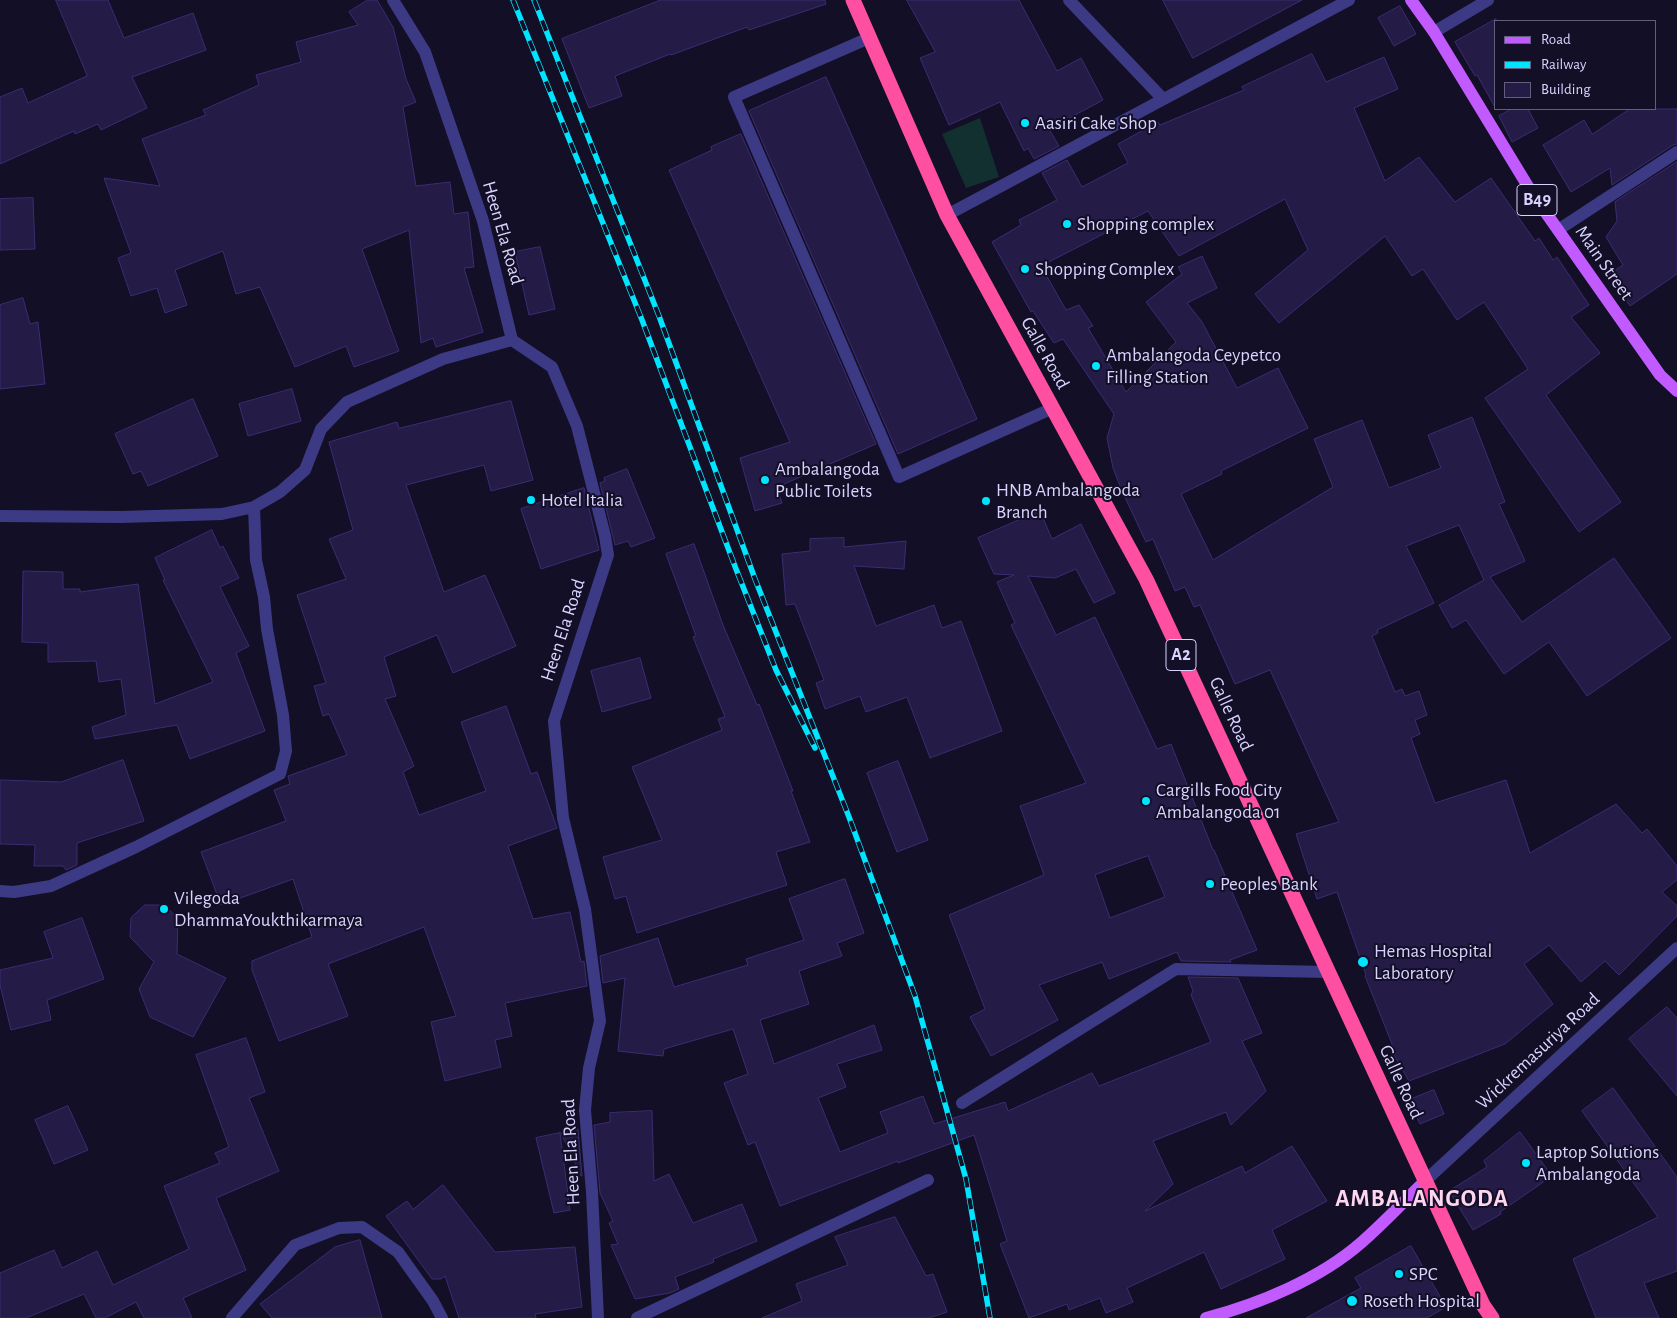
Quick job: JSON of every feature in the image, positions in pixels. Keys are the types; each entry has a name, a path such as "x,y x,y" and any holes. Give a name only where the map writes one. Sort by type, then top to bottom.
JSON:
{"highway":[{"name":"Galle Road","path":"853,0 947,215 1146,580 1483,1305 1492,1318"}],"main road":[{"name":"Main Street","path":"1411,0 1434,32 1532,193 1660,375 1677,391"},
{"path":"1206,1318 1292,1287 1330,1266 1362,1242 1425,1181"}],"street":[{"name":"Heen Ela Road","path":"393,0 425,52 483,221 512,340 552,367 576,426 605,536 608,555 554,721 563,818 585,909 600,1021 589,1068 585,1110 592,1192 598,1318"},
{"path":"1069,0 1163,98"},
{"path":"947,215 1349,0"},
{"path":"1434,32 1488,0"},
{"path":"870,38 734,97 899,476 1053,408"},
{"path":"1558,230 1677,152"},
{"path":"0,516 121,517 222,514 254,507 280,492 305,470 321,429 347,402 443,359 512,340"},
{"path":"0,891 14,892 51,886 136,847 280,774 286,751 283,715 267,629 264,597 256,560 254,507"},
{"name":"Wickremasuriya Road","path":"1425,1181 1677,948"},
{"path":"962,1103 1176,969 1328,972"},
{"path":"637,1318 928,1180"},
{"path":"232,1318 295,1245 340,1228 362,1227 398,1252 434,1301 442,1318"}],"green space":[{"path":"980,118 999,177 966,188 942,134"}],"building":[{"path":"56,0 108,0 124,38 193,13 206,50 132,77 147,108 101,130 98,124 75,134 74,131 0,164 0,97 22,88 28,103 87,76"},
{"path":"368,0 377,0 393,27 406,79 416,102 403,107 416,186 450,182 454,214 468,212 474,267 464,268 483,332 436,347 433,338 421,343 409,230 362,249 399,351 354,367 346,346 295,367 260,287 236,294 223,251 175,270 187,305 165,313 157,288 131,296 118,258 131,253 104,178 160,186 142,139 206,115 203,110 259,85 256,75 301,62 296,42 358,25 349,12"},
{"path":"661,0 825,0 826,4 749,30 747,27 615,76 622,96 589,108 562,39"},
{"path":"907,0 1019,0 1057,71 1081,58 1103,100 1049,129 1059,146 1034,159 1028,148 1024,151 1000,102 949,125 920,58 935,52"},
{"path":"1163,0 1302,0 1193,58"},
{"path":"1400,6 1416,34 1394,46 1378,18"},
{"path":"1494,20 1494,105 1477,75 1475,76 1455,42"},
{"path":"1312,54 1326,82 1384,57 1398,89 1354,108 1385,181 1419,157 1455,202 1491,178 1535,241 1539,238 1553,260 1557,257 1589,305 1571,317 1600,353 1546,395 1621,502 1579,532 1485,398 1528,369 1484,302 1457,320 1423,269 1412,276 1385,236 1279,323 1255,294 1308,250 1285,199 1179,256 1148,211 1041,266 1066,310 1079,305 1093,326 1088,328 1126,392 1176,342 1146,302 1182,274 1178,267 1202,256 1217,288 1187,303 1202,322 1237,388 1278,368 1308,428 1221,471 1222,474 1181,494 1213,560 1333,487 1314,439 1362,420 1389,488 1441,468 1428,435 1472,417 1505,502 1499,504 1525,561 1490,577 1522,622 1614,558 1671,638 1587,696 1549,642 1504,674 1466,620 1452,628 1439,605 1484,580 1459,525 1406,546 1434,603 1377,630 1378,633 1372,636 1395,692 1402,689 1405,696 1419,691 1427,715 1415,720 1420,734 1411,738 1435,803 1506,780 1530,853 1616,804 1642,833 1647,829 1677,866 1677,880 1662,892 1677,906 1677,916 1619,975 1605,961 1581,982 1549,945 1524,964 1553,1004 1505,1044 1409,1081 1394,1055 1396,1054 1365,976 1337,892 1317,899 1296,834 1339,822 1270,670 1235,684 1200,605 1194,607 1185,587 1175,591 1153,539 1146,542 1122,491 1113,468 1107,438 1114,414 1063,339 1054,343 1033,311 1031,312 992,242 1021,225 1019,220 1057,200 1042,173 1067,160 1082,187 1128,163 1118,144 1158,122 1160,125 1244,90 1242,87"},
{"path":"826,77 977,419 898,454 749,111"},
{"path":"1677,109 1677,144 1612,185 1610,168 1571,192 1543,145 1584,120 1592,134 1628,110"},
{"path":"1510,110 1529,110 1538,128 1512,142 1499,116"},
{"path":"741,134 876,444 784,484 787,492 779,494 782,503 755,511 740,458 790,442 669,170 712,150 711,147"},
{"path":"1677,162 1677,274 1630,306 1608,275 1623,265 1606,237 1617,221 1615,202"},
{"path":"33,198 35,249 0,250 0,199"},
{"path":"540,247 555,309 529,315 515,252"},
{"path":"23,298 30,324 38,322 45,384 0,389 0,305"},
{"path":"292,389 301,421 248,436 239,404"},
{"path":"193,399 218,456 148,486 141,471 133,474 115,434"},
{"path":"511,401 533,480 491,491 484,465 406,485 444,592 485,575 516,646 453,673 437,635 384,657 396,696 385,699 414,766 403,772 419,815 486,791 461,722 506,706 531,774 537,772 557,828 508,846 533,919 570,912 581,962 584,961 587,986 505,1003 512,1036 495,1040 501,1067 445,1081 431,1022 456,1016 424,927 328,964 348,1016 279,1041 252,970 252,961 312,937 293,879 221,905 201,852 286,821 274,790 290,784 288,776 347,755 329,714 323,716 314,686 326,683 297,595 346,579 329,539 353,530 329,442 397,422 399,428"},
{"path":"627,469 655,538 631,547 628,541 615,545 600,483 605,481 604,478"},
{"path":"584,488 599,550 541,569 521,509"},
{"path":"1040,511 1052,539 1081,524 1115,593 1094,603 1076,569 1055,578 1028,576 1056,635 1095,617 1157,749 1171,744 1213,850 1257,950 1230,960 1231,962 1181,961 1177,952 1109,979 1102,962 1039,985 1058,1020 991,1056 970,1017 985,1009 949,915 1044,875 1020,806 1086,783 1011,625 1015,623 997,582 1014,575 994,574 978,538","holes":["1148,856 1165,897 1110,918 1095,875"]},
{"path":"212,530 220,548 223,546 239,578 220,587 249,646 236,653 265,731 190,759 177,725 95,739 92,727 126,715 121,679 99,682 96,661 48,662 48,643 22,642 23,571 63,572 63,589 80,589 80,592 138,584 155,704 213,682 163,580 165,580 155,558"},
{"path":"844,538 844,547 906,541 904,569 854,566 876,626 934,605 942,628 961,621 1002,731 930,758 907,697 866,712 860,696 825,709 816,683 824,680 795,604 786,605 782,554 810,551 810,539"},
{"path":"694,544 723,625 757,705 759,704 793,791 791,791 810,842 776,852 787,885 637,933 626,896 615,899 603,857 662,840 632,767 722,730 718,719 725,717 693,637 696,636 666,554"},
{"path":"640,658 651,698 602,712 591,671"},
{"path":"123,760 144,821 77,843 77,865 66,870 63,866 34,866 35,845 0,844 0,780 61,782"},
{"path":"898,761 928,840 897,852 867,773"},
{"path":"845,879 864,933 837,943 842,956 799,971 809,1004 760,1020 774,1064 874,1025 882,1050 837,1064 846,1087 818,1098 840,1152 888,1133 880,1112 923,1096 934,1124 1005,1102 1008,1111 1092,1073 1099,1086 1211,1042 1191,995 1193,991 1188,977 1238,978 1262,1033 1242,1041 1266,1091 1231,1125 1226,1112 1153,1141 1173,1184 1145,1211 1242,1166 1245,1173 1292,1146 1327,1201 1272,1230 1285,1259 1221,1289 1204,1252 1127,1288 1133,1302 1106,1313 1100,1298 1069,1310 1067,1304 1029,1318 1000,1244 1007,1241 974,1135 898,1163 898,1161 780,1206 755,1142 748,1145 724,1083 748,1074 733,1029 664,1049 663,1056 618,1051 625,978 603,983 600,956 658,938 674,987 748,965 746,959 804,940 789,899"},
{"path":"145,905 165,905 178,919 177,954 226,978 193,1037 150,1017 139,989 154,962 130,937 131,918"},
{"path":"82,918 104,979 47,1000 51,1020 11,1030 0,985 0,970 53,958 44,932"},
{"path":"1667,1007 1677,1018 1677,1096 1629,1039"},
{"path":"246,1038 265,1092 249,1098 279,1171 216,1198 246,1270 183,1298 192,1318 144,1318 136,1302 105,1318 96,1318 84,1294 26,1318 0,1318 0,1273 54,1250 62,1268 97,1251 113,1285 189,1249 164,1186 220,1163 215,1153 229,1147 196,1055"},
{"path":"1613,1088 1677,1177 1677,1271 1644,1283 1659,1318 1596,1318 1573,1259 1658,1217 1582,1111"},
{"path":"1434,1090 1444,1114 1420,1124 1409,1100"},
{"path":"68,1106 88,1150 54,1164 35,1120"},
{"path":"652,1111 654,1181 669,1174 693,1223 742,1204 757,1241 713,1259 714,1262 675,1277 679,1289 670,1293 635,1299 611,1245 618,1244 609,1223 613,1221 600,1193 594,1125 610,1122 610,1113"},
{"path":"578,1129 582,1176 561,1133"},
{"path":"1520,1132 1552,1176 1500,1212 1501,1214 1473,1230 1449,1191 1487,1167 1484,1161"},
{"path":"560,1133 570,1210 554,1213 536,1138"},
{"path":"443,1185 495,1252 575,1247 582,1307 535,1314 536,1318 459,1318 445,1276 441,1279 432,1279 386,1216 407,1201 413,1209"},
{"path":"895,1217 926,1276 933,1274 947,1312 929,1318 762,1318 802,1301 796,1284 848,1265 835,1237"},
{"path":"360,1240 382,1318 272,1318 260,1304 335,1247"},
{"path":"1411,1246 1446,1307 1427,1318 1306,1318 1361,1288 1355,1278"}],"railway":[{"path":"513,0 642,320 776,670 815,748"},
{"path":"534,0 659,316 755,579 849,817 915,996 966,1179 990,1318"}],"place":[{"name":"Aasiri Cake Shop","path":"1025,123"},
{"name":"Shopping complex","path":"1067,224"},
{"name":"Shopping Complex","path":"1025,269"},
{"name":"Ambalangoda Ceypetco Filling Station","path":"1096,366"},
{"name":"Ambalangoda Public Toilets","path":"765,480"},
{"name":"Hotel Italia","path":"531,500"},
{"name":"HNB Ambalangoda Branch","path":"986,501"},
{"name":"Cargills Food City Ambalangoda 01","path":"1146,801"},
{"name":"Peoples Bank","path":"1210,884"},
{"name":"Vilegoda DhammaYoukthikarmaya","path":"164,909"},
{"name":"Hemas Hospital Laboratory","path":"1363,962"},
{"name":"Laptop Solutions Ambalangoda","path":"1526,1163"},
{"name":"SPC","path":"1399,1274"},
{"name":"Roseth Hospital","path":"1352,1301"}],"district":[{"name":"AMBALANGODA","path":"1422,1199"}]}
